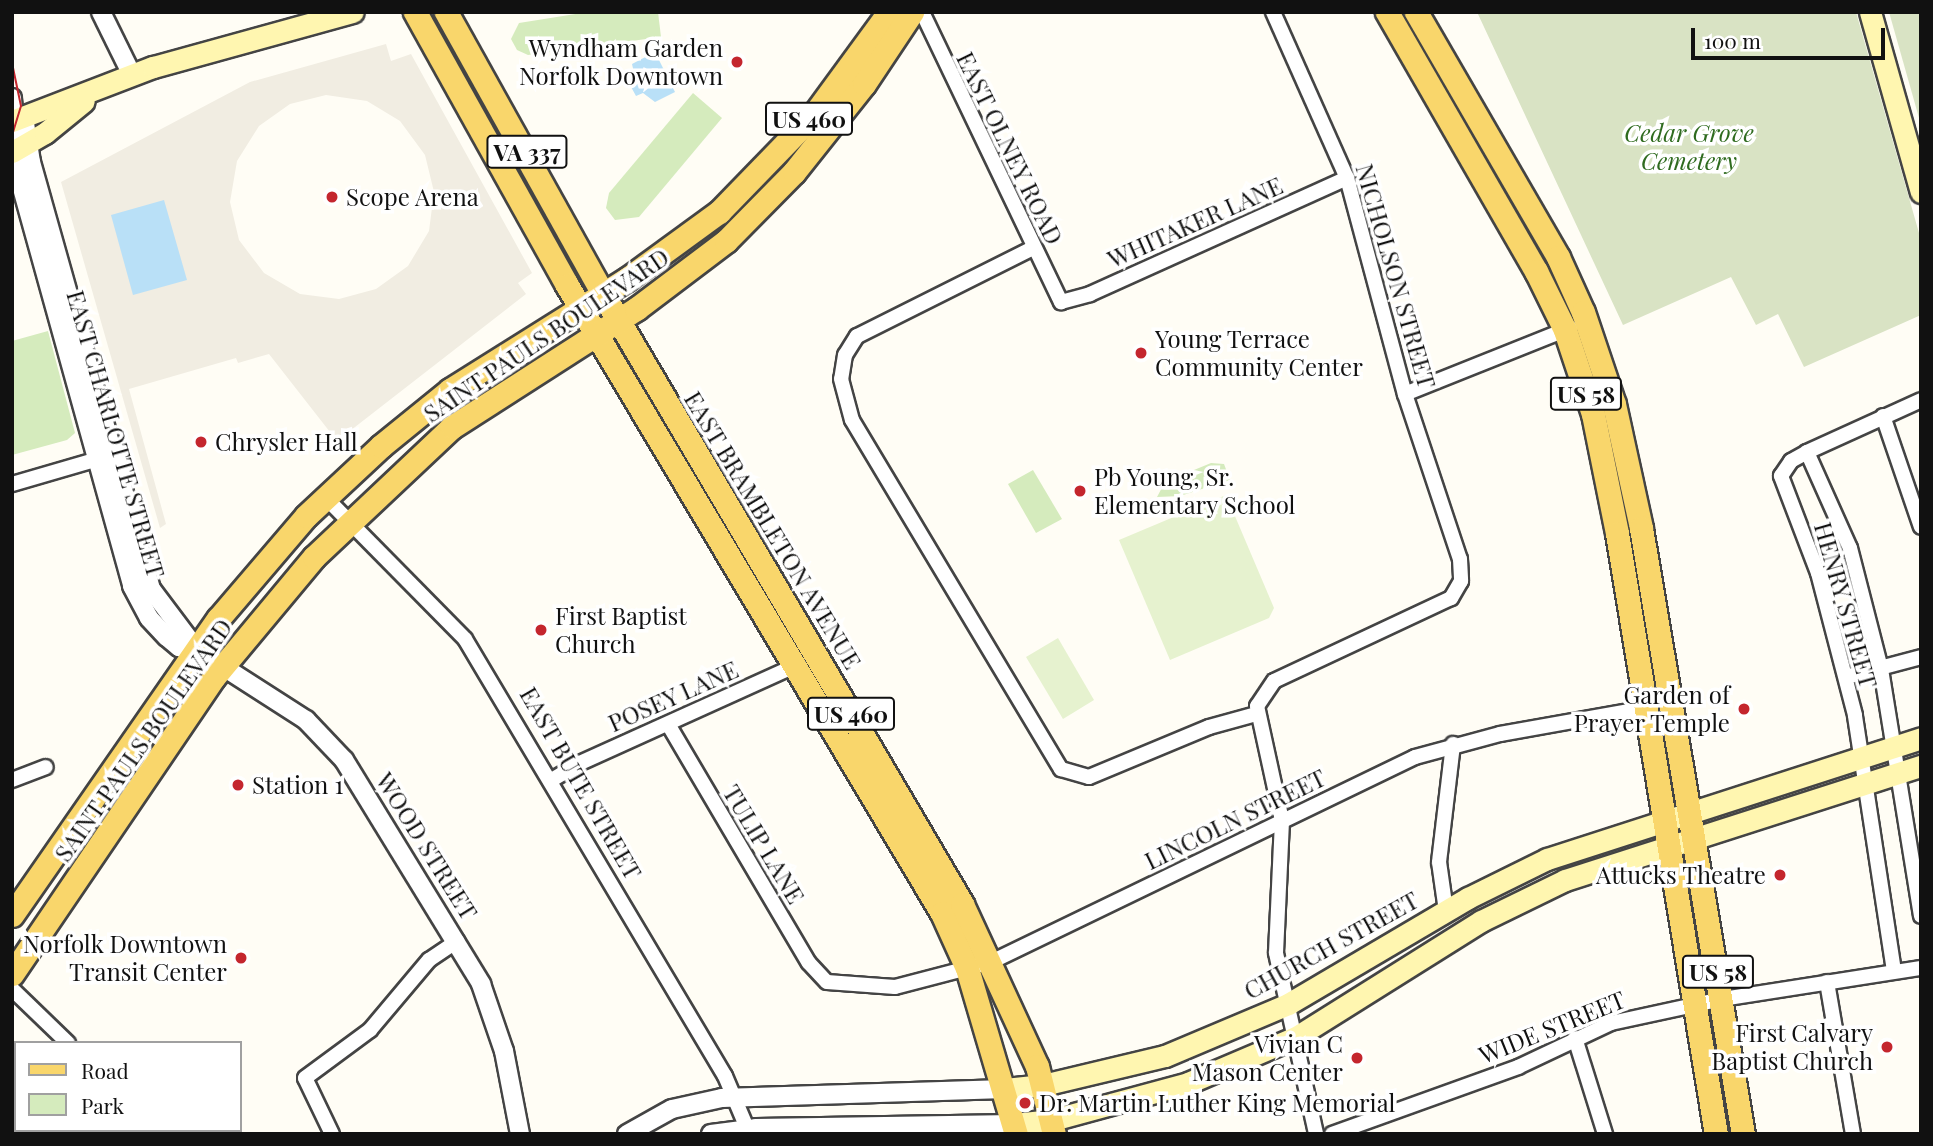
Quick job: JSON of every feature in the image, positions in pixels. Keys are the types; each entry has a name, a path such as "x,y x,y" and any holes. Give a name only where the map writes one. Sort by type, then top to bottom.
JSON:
{"main road":[{"path":"17,120 93,93 132,75 353,12"},
{"name":"VA 337","path":"415,12 580,307"},
{"name":"VA 337","path":"446,12 604,294"},
{"name":"SAINT PAULS BOULEVARD","path":"12,915 197,650 256,572 325,497 450,390 676,246 744,188 815,113 889,12"},
{"name":"SAINT PAULS BOULEVARD","path":"12,974 222,666 347,523 452,427 619,321 726,241 761,209 864,85 912,12"},
{"name":"US 58","path":"1387,12 1458,130 1565,330 1593,414 1638,659 1716,1134"},
{"name":"US 58","path":"1416,12 1529,201 1586,321 1624,438 1743,1134"},
{"path":"1870,12 1921,192"},
{"path":"18,149 93,93"},
{"path":"1458,130 1478,117"},
{"name":"EAST BRAMBLETON AVENUE","path":"604,294 807,661 936,902 967,968 1004,1089 1020,1129"},
{"name":"EAST BRAMBLETON AVENUE","path":"580,307 951,883 991,962 1053,1127"},
{"path":"1638,659 1661,655"},
{"name":"CHURCH STREET","path":"1004,1089 1038,1086 1165,1056 1288,1004 1468,898 1547,859 1665,818 1921,738"},
{"path":"1020,1129 1053,1127 1188,1083 1296,1037 1481,921 1565,880 1921,766"},
{"path":"967,968 993,1002 1038,1086"}],"street":[{"path":"101,12 132,75"},
{"name":"EAST OLNEY ROAD","path":"922,12 1061,302"},
{"name":"NICHOLSON STREET","path":"1256,714 1265,688 1451,598 1461,581 1460,559 1405,394 1347,178 1273,12"},
{"name":"EAST CHARLOTTE STREET","path":"12,98 17,120 18,149 104,457 151,589 197,650"},
{"name":"WHITAKER LANE","path":"1061,302 1090,294 1347,178"},
{"path":"1033,248 858,336 845,355 841,379 852,420 1061,769 1089,777 1209,727 1256,714 1282,821 1273,930 1316,1134"},
{"path":"1405,394 1586,321"},
{"path":"1807,452 1921,400"},
{"path":"1883,416 1921,527"},
{"name":"HENRY STREET","path":"1894,971 1862,756 1846,677 1818,573 1782,485 1784,468 1807,452 1850,548 1881,669 1917,848 1921,916"},
{"path":"12,484 104,457"},
{"name":"EAST BUTE STREET","path":"325,497 347,523 453,624 550,781 735,1097 747,1129"},
{"name":"WOOD STREET","path":"197,650 329,741 457,941 494,1016 520,1134"},
{"path":"1846,677 1921,657"},
{"name":"POSEY LANE","path":"550,781 580,763 807,661"},
{"name":"LINCOLN STREET","path":"827,982 895,987 991,962 1415,757 1453,744 1669,704"},
{"name":"TULIP LANE","path":"668,724 809,963 827,982"},
{"path":"1446,911 1439,862 1453,744"},
{"path":"12,780 46,767"},
{"path":"1468,898 1481,921"},
{"path":"332,1134 305,1078 370,1030 429,960 457,941"},
{"name":"WIDE STREET","path":"1332,1134 1518,1067 1611,1023 1722,999 1921,968"},
{"path":"1827,982 1853,1134"},
{"path":"12,989 66,1041"},
{"path":"1575,1038 1605,1134"},
{"name":"CHURCH STREET","path":"627,1134 681,1106 735,1097 1004,1089"},
{"path":"710,1134 747,1129 1020,1129"}],"green space":[{"path":"588,12 658,12 661,37 528,55 517,50 511,39 519,23"},
{"name":"Cedar Grove Cemetery","path":"1477,12 1856,12 1921,240 1921,315 1804,367 1778,314 1756,325 1731,277 1623,325"},
{"path":"1889,12 1921,12 1921,125"},
{"path":"693,93 722,118 639,217 615,220 606,208 609,193"},
{"path":"48,331 75,433 67,440 12,455 12,341"},
{"path":"1211,463 1224,464 1230,480 1180,496 1157,497 1165,482"},
{"path":"1033,470 1062,519 1036,533 1008,484"},
{"path":"1226,495 1274,608 1269,618 1170,660 1119,540"},
{"path":"1058,638 1094,700 1063,719 1026,657"}],"shaded area":[{"path":"386,44 391,61 411,54 532,273 518,283 526,294 337,441 269,354 238,363 236,358 129,389 166,524 160,528 61,182 250,82","holes":["326,95 367,101 400,121 425,155 434,192 429,231 408,266 376,289 339,299 300,294 264,273 239,240 230,202 237,161 259,126 290,104"]}],"water":[{"path":"655,52 675,92 655,102 643,93 636,96 630,85 636,82 632,64"},
{"path":"164,200 187,280 133,295 111,215"}],"tram line":[{"path":"12,63 21,106 12,135"}],"place":[{"name":"Wyndham Garden Norfolk Downtown","path":"737,62"},
{"name":"Scope Arena","path":"332,197"},
{"name":"Young Terrace Community Center","path":"1141,353"},
{"name":"Chrysler Hall","path":"201,442"},
{"name":"Pb Young, Sr. Elementary School","path":"1080,491"},
{"name":"First Baptist Church","path":"541,630"},
{"name":"Garden of Prayer Temple","path":"1744,709"},
{"name":"Station 1","path":"238,785"},
{"name":"Attucks Theatre","path":"1780,875"},
{"name":"Norfolk Downtown Transit Center","path":"241,958"},
{"name":"First Calvary Baptist Church","path":"1887,1047"},
{"name":"Vivian C Mason Center","path":"1357,1058"},
{"name":"Dr. Martin Luther King Memorial","path":"1025,1103"}]}
